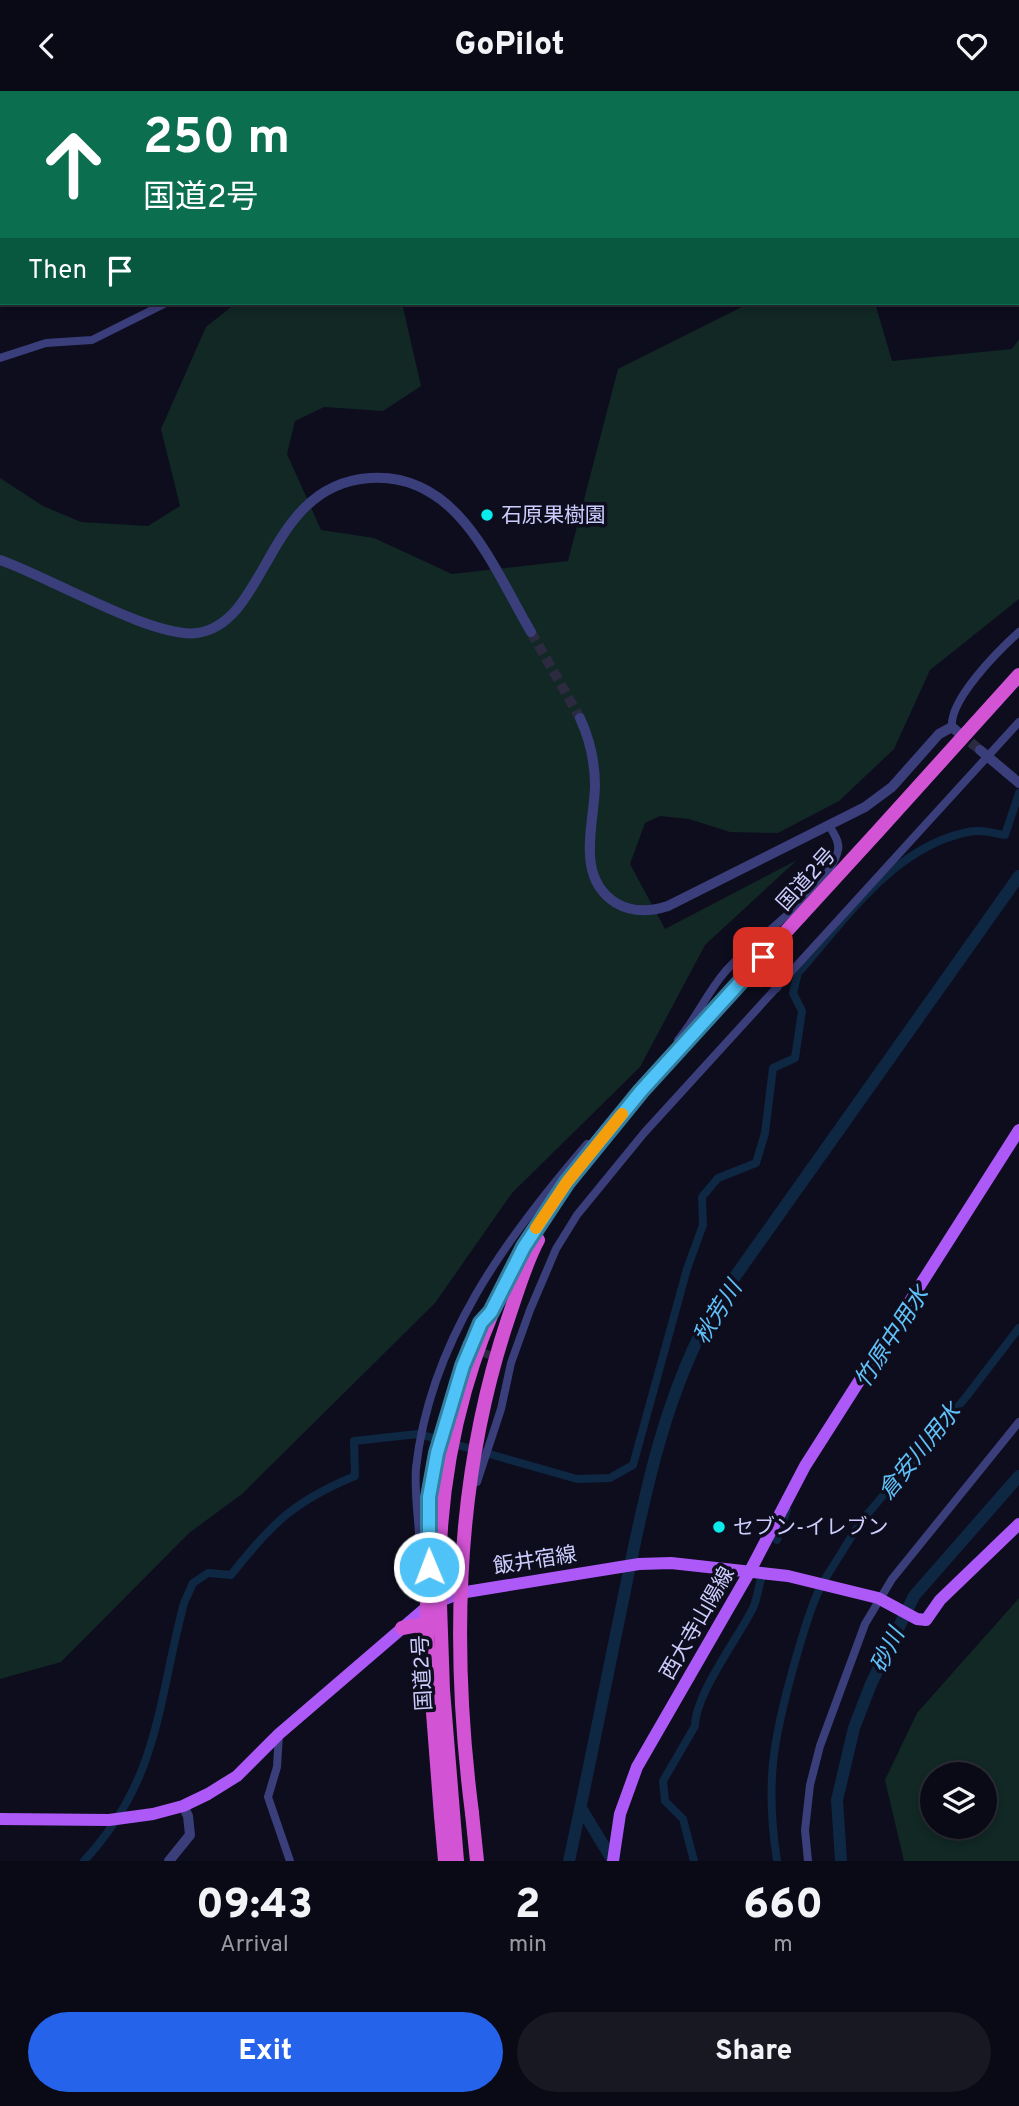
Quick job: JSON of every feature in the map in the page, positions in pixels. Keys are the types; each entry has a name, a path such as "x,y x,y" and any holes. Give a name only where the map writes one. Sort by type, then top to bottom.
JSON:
{"highway":[{"name":"国道2号","path":"457,1861 443,1691 439,1576 443,1455 491,1312 524,1247 567,1182 641,1091 1019,675"},
{"path":"477,1861 461,1699 460,1593 467,1521 483,1441 492,1371 512,1305 534,1248 567,1182"},
{"path":"441,1855 437,1741 427,1635 428,1519 443,1455"},
{"path":"402,1628 418,1625 427,1635"}],"main road":[{"name":"西大寺山陽線","path":"613,1861 620,1814 637,1767 750,1571 805,1466 1019,1130"},
{"name":"飯井宿線","path":"0,1819 109,1820 153,1814 183,1806 237,1776 279,1734 402,1628 428,1599 621,1566 671,1563 788,1576 881,1599 917,1619 926,1620 940,1600 1019,1524"}],"street":[{"path":"0,358 47,343 92,339 162,305"},
{"path":"0,560 168,632 200,633 226,620 238,607 289,525 313,499 347,482 396,479 435,494 466,522 531,632"},
{"path":"580,718 592,753 594,768 590,849 592,872 603,892 622,906 644,911 668,906 879,798 939,734 955,730 953,711 998,651 1019,632"},
{"path":"483,1441 501,1409 507,1362 540,1285 577,1215 644,1133 777,988 984,753 1019,722"},
{"path":"984,753 1019,783"},
{"path":"428,1599 420,1547 416,1472 419,1449 438,1374 485,1274 539,1201 681,1037 708,993 741,954 806,897 829,868 838,851 838,840 829,825"},
{"path":"741,954 751,961"},
{"path":"767,978 777,988"},
{"path":"452,1341 461,1344"},
{"path":"808,1861 805,1830 810,1785 820,1747 881,1599 1019,1422"},
{"path":"433,1701 461,1699 472,1752 483,1861"},
{"path":"279,1734 277,1767 268,1797 290,1861"},
{"path":"437,1741 430,1748 441,1855 439,1861"},
{"path":"169,1861 190,1835 190,1825 183,1806"},
{"path":"441,1855 481,1846"}],"green space":[{"path":"234,305 402,305 421,386 383,411 324,407 295,421 287,454 321,530 374,538 452,574 568,561 618,369 746,305 876,305 892,361 1012,349 1019,339 1019,599 930,670 894,749 839,801 778,833 730,832 689,819 660,816 645,823 630,864 665,929 797,860 705,945 640,1067 512,1193 435,1303 242,1494 189,1533 61,1662 0,1679 0,478 43,506 81,522 148,526 180,506 161,429 206,327"},
{"path":"1019,1598 1019,1861 904,1861 885,1780 917,1713"}],"waterway":[{"path":"426,1436 577,1479 610,1478 633,1465 687,1269 703,1225 702,1197 718,1178 756,1163 765,1133 773,1068 795,1058 802,1011 793,993 798,973 873,888 917,853 941,840 968,832 982,831 1005,835 1019,793"},
{"name":"秋芳川","path":"569,1861 648,1485 670,1410 699,1337 717,1302 1019,876"},
{"name":"倉安川用水","path":"825,1579 860,1523 966,1397 1019,1328"},
{"path":"84,1861 109,1830 128,1800 142,1770 161,1708 184,1603 193,1583 208,1573 231,1575 285,1516 316,1495 355,1476 354,1441 418,1434"},
{"name":"砂川","path":"841,1861 837,1800 854,1728 871,1684 914,1596 1019,1476"},
{"name":"竹原中用水","path":"777,1540 787,1510"},
{"name":"竹原中用水","path":"694,1861 683,1819 665,1801 663,1781 695,1726 697,1713 709,1683 752,1610 761,1579"},
{"name":"倉安川用水","path":"777,1861 772,1808 776,1739 800,1645 820,1588"},
{"path":"581,1808 613,1861"}],"tunnel":[{"path":"531,632 580,718"},
{"path":"959,733 980,750"},
{"path":"462,1344 497,1358"}],"slow traffic":[{"path":"536,1228 567,1182 622,1114"}],"place":[{"name":"石原果樹園","path":"487,515"},
{"name":"セブン-イレブン","path":"719,1527"}],"route":[{"path":"429,1567 429,1497 437,1453 463,1366 481,1323 491,1312 524,1247 567,1182 641,1091 763,957"}]}
